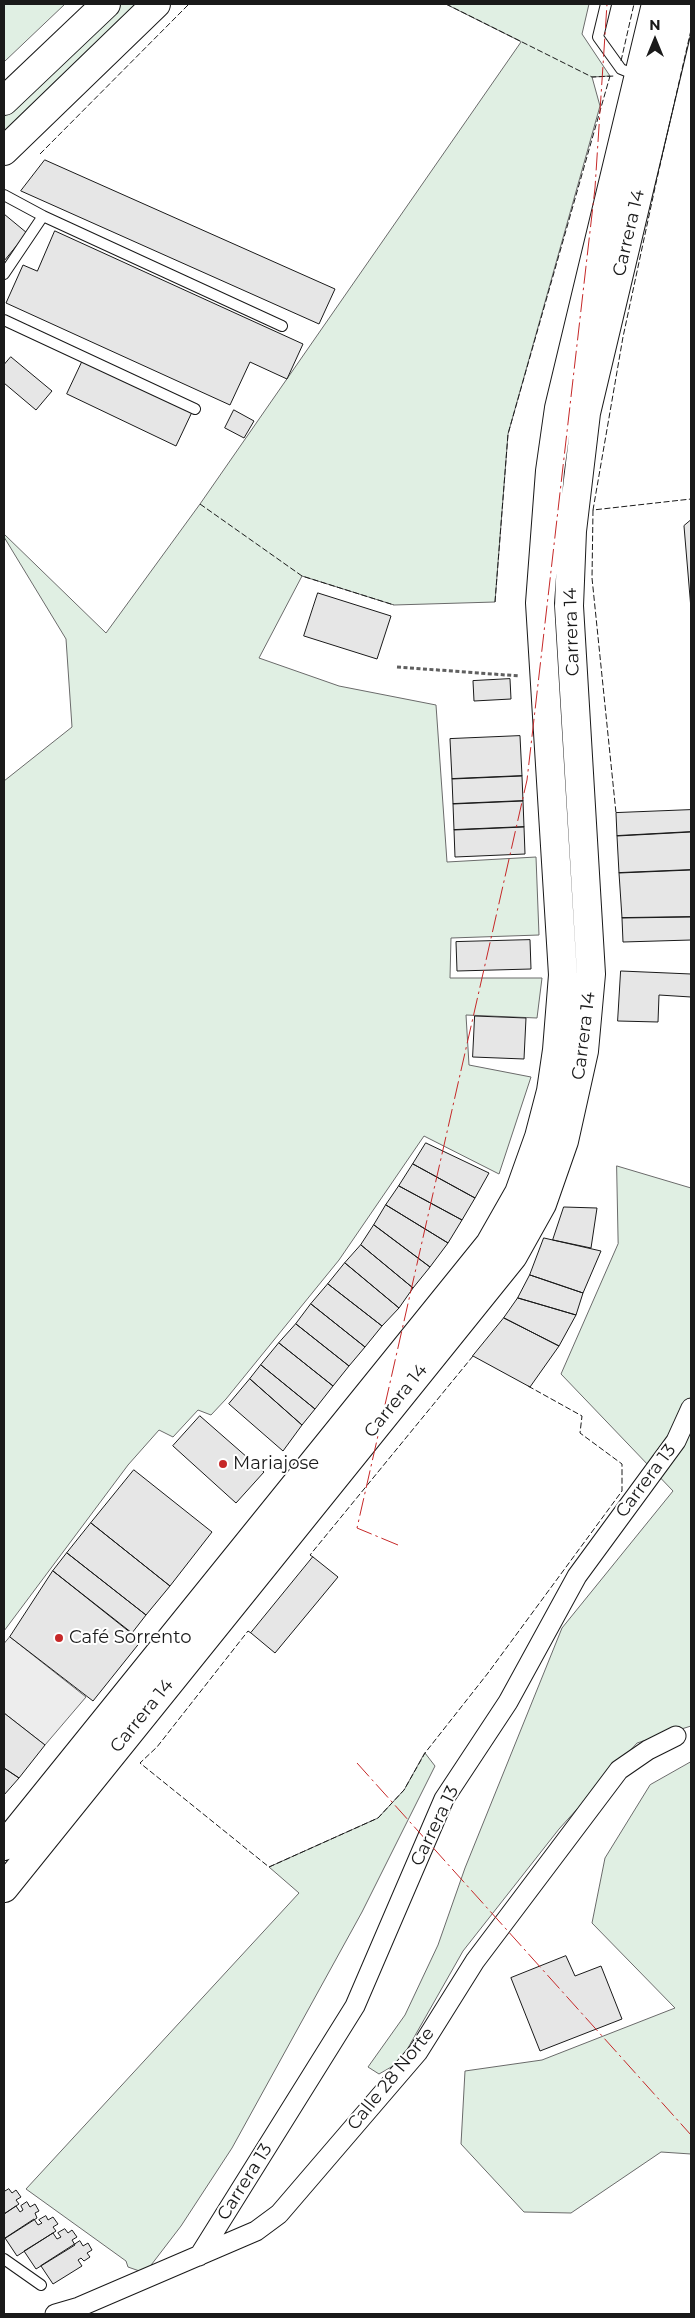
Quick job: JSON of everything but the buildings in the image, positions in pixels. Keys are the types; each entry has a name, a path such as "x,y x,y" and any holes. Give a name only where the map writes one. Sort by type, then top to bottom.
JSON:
{"main road":[{"path":"4,101 106,4"},
{"path":"4,151 156,4"},
{"name":"Carrera 14","path":"4,1846 490,1244 519,1193 539,1137 551,1092 557,1050 563,975 540,593 544,523 559,408 656,4"},
{"name":"Carrera 14","path":"4,1888 513,1256 542,1204 564,1141 576,1093 584,1051 591,974 569,606 572,531 577,475 586,413 683,4"}],"street":[{"name":"Carrera 13","path":"199,2256 355,2006 444,1799 508,1702 577,1576 676,1441 691,1408"},
{"name":"Calle 28 Norte","path":"55,2314 79,2307 256,2231 279,2214 418,2052 475,1961 619,1770 648,1750 676,1736"}],"lane":[{"path":"606,4 598,37 621,69 639,77"},
{"path":"4,195 43,216 282,326"},
{"path":"4,274 43,216"},
{"path":"4,320 195,408"},
{"path":"4,2259 41,2285"}],"path":[{"path":"397,667 544,677"}],"green space":[{"path":"4,4 65,4 4,62"},
{"path":"121,4 140,4 4,135 4,117"},
{"path":"446,4 589,4 582,34 610,76 592,77 600,106 508,434 495,602 394,605 302,576 259,658 339,686 436,705 447,862 536,857 539,935 451,938 450,978 542,978 537,1018 466,1015 469,1065 531,1077 499,1174 424,1136 339,1260 226,1399 211,1415 198,1410 173,1437 159,1430 128,1465 4,1631 4,781 72,727 66,639 4,537 4,534 106,633 200,504 521,42"},
{"path":"617,1166 691,1188 691,1726 637,1743 559,1829 463,1951 400,2062 379,2074 368,2067 405,2015 438,1945 465,1868 562,1628 673,1491 561,1374 618,1244"},
{"path":"425,1753 435,1766 362,1912 232,2148 181,2226 145,2273 128,2267 126,2261 26,2189 299,1893 269,1867 378,1818 404,1790"},
{"path":"691,1762 691,2154 661,2152 571,2213 524,2212 461,2144 465,2071 542,2060 675,2008 592,1923 605,1858 650,1785"}],"shaded area":[{"path":"10,1637 86,1697 45,1745 4,1713 4,1644"}],"fence":[{"path":"40,154 189,4"},
{"path":"446,4 592,77 615,76"},
{"path":"621,61 634,4"},
{"path":"691,30 623,337 593,510 691,499"},
{"path":"495,602 508,434 610,76"},
{"path":"200,504 302,576 394,605"},
{"path":"593,510 592,578 616,813"},
{"path":"313,1557 310,1555 473,1356 475,1357"},
{"path":"251,1633 248,1631 157,1747 140,1763 269,1867 378,1818 404,1790 425,1753 488,1673 622,1491 622,1464 580,1433 582,1416 528,1386"}],"power":[{"path":"398,1545 357,1528 527,780 595,188 607,4"},
{"path":"357,1763 691,2135"}],"place":[{"name":"Mariajose","path":"223,1464"},
{"name":"Café Sorrento","path":"59,1638"}]}
